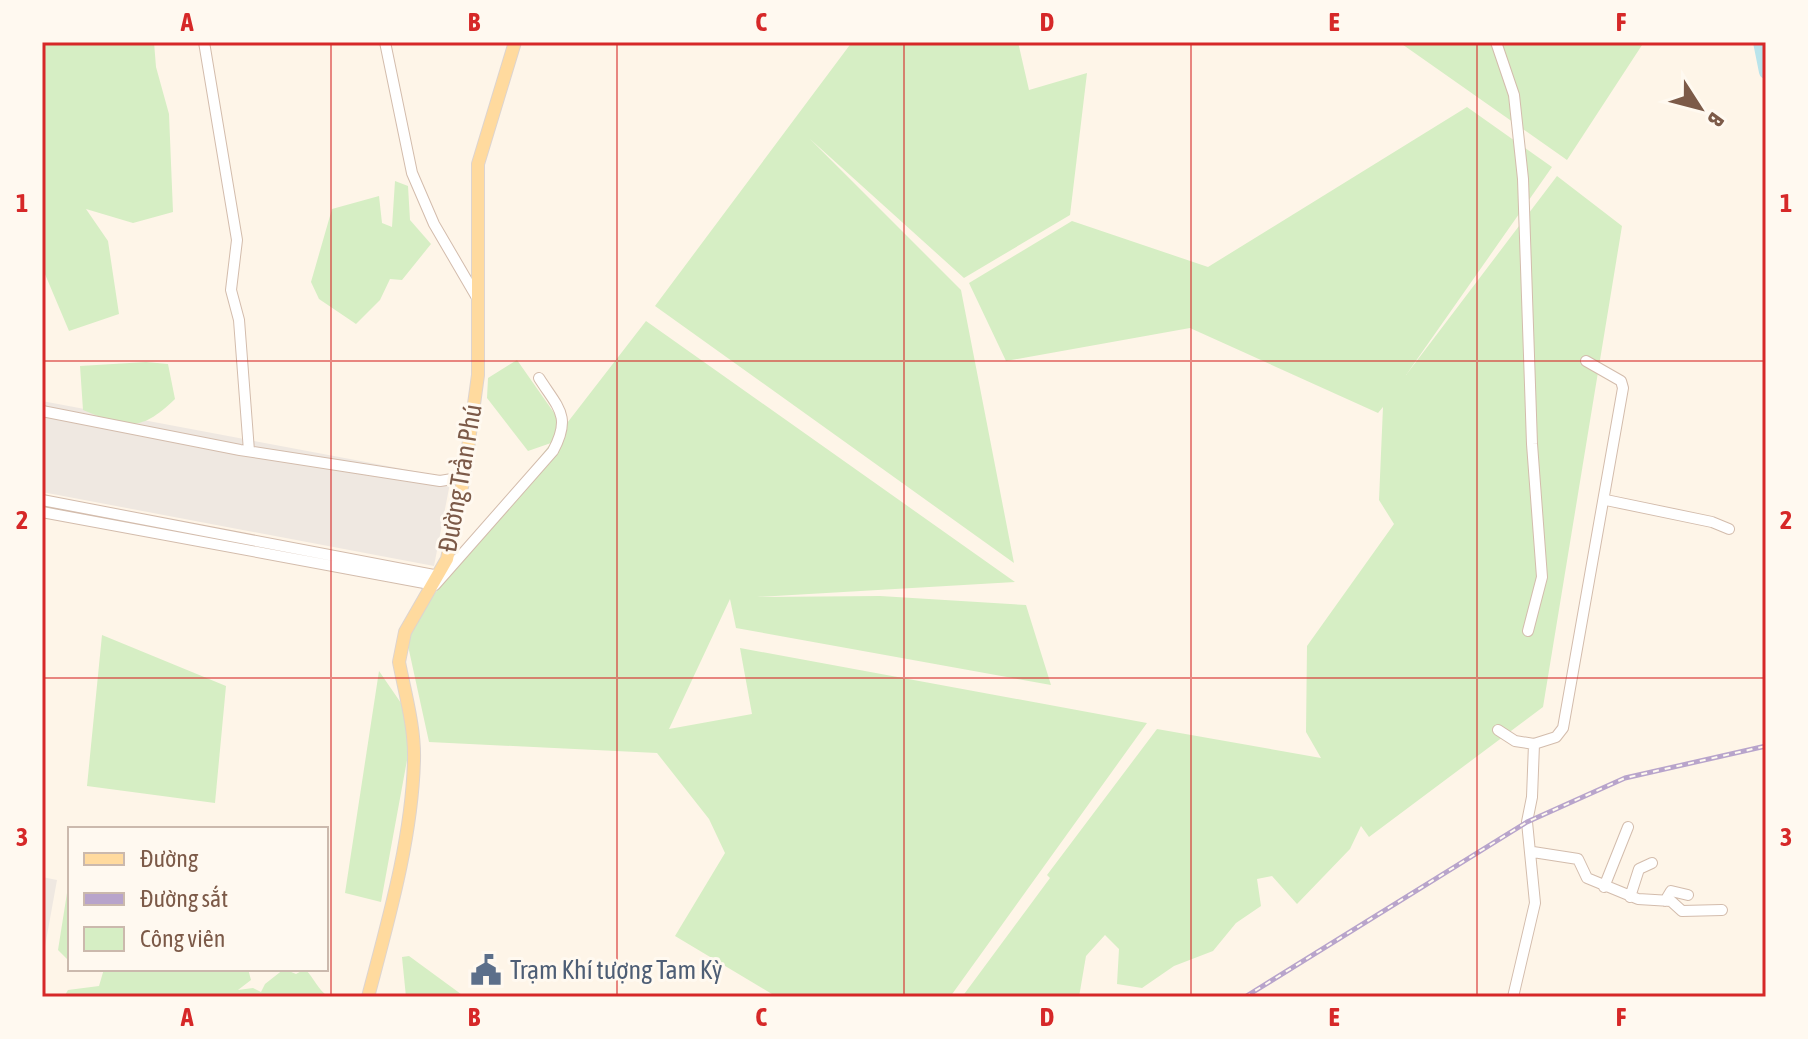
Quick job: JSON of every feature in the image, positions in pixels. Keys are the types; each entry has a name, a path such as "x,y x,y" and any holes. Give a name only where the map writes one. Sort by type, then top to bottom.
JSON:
{"main road":[{"name":"Đường Trần Phú","path":"368,997 389,920 411,793 414,757 399,662 401,648 414,612 437,580 447,559 464,477 478,375 478,164 515,42"}],"street":[{"path":"204,42 237,240 231,290 239,320 249,451"},
{"path":"385,42 412,173 434,224 476,296"},
{"path":"1496,42 1514,95 1523,179 1532,444 1542,577 1528,631"},
{"path":"1498,730 1515,741 1534,744 1556,737 1563,728 1570,699 1575,649 1606,500 1623,384 1586,361"},
{"path":"437,580 553,451 565,429 562,414 539,378"},
{"path":"42,411 249,451 440,481 464,477"},
{"path":"42,500 437,580"},
{"path":"1606,500 1712,522 1729,529"},
{"path":"42,512 437,580"},
{"path":"1513,997 1533,920 1533,852 1527,822 1532,797 1534,744"},
{"path":"1604,887 1628,827"},
{"path":"1533,852 1578,859 1587,878 1630,897 1674,902 1684,911 1722,910"},
{"path":"1630,897 1639,869 1652,863"},
{"path":"1665,901 1671,891 1688,895"}],"shaded area":[{"path":"42,401 451,478 434,566 42,492"},
{"path":"42,877 57,880 42,963"}],"green space":[{"path":"48,42 154,42 156,67 169,114 173,212 133,223 86,209 108,241 119,314 69,331 42,267 42,49"},
{"path":"852,42 1018,42 1029,90 1087,73 1070,215 964,278 810,139 961,290 1014,563 655,306"},
{"path":"1399,42 1644,42 1567,160"},
{"path":"1467,107 1552,167 1406,375 1557,176 1622,226 1543,707 1369,837 1361,826 1350,849 1297,904 1272,876 1257,879 1261,906 1236,923 1213,951 1174,966 1142,988 1117,984 1119,949 1105,935 1086,956 1079,997 962,997 1050,878 1047,875 1157,729 1321,758 1306,732 1307,646 1394,524 1379,500 1383,407 1378,413 1190,328 1006,361 969,283 1072,221 1208,267"},
{"path":"395,181 408,186 410,220 431,244 402,280 390,279 380,300 356,324 319,299 311,282 332,209 379,196 382,223 392,227"},
{"path":"646,321 1015,582 757,597 880,596 1026,605 1051,685 736,628 730,599 669,729 752,714 740,648 1147,723 950,997 777,997 675,936 725,853 709,819 657,753 429,742 405,632 551,443 528,451 487,398 488,378 517,360 564,427"},
{"path":"146,362 168,364 175,399 163,410 152,418 132,424 111,421 83,410 80,366"},
{"path":"102,635 226,686 215,803 87,786"},
{"path":"379,671 414,722 381,902 345,893"},
{"path":"68,887 68,960 58,950"},
{"path":"409,956 465,997 406,997 402,957"},
{"path":"103,971 249,971 251,980 238,990 253,988 261,992 265,984 281,971 296,974 307,971 329,997 64,997 68,990 99,986"}],"waterway":[{"path":"1760,42 1766,72"}],"railway":[{"path":"1245,997 1527,822 1625,778 1766,746"}],"place":[{"name":"Trạm Khí tượng Tam Kỳ","path":"486,970"}]}
